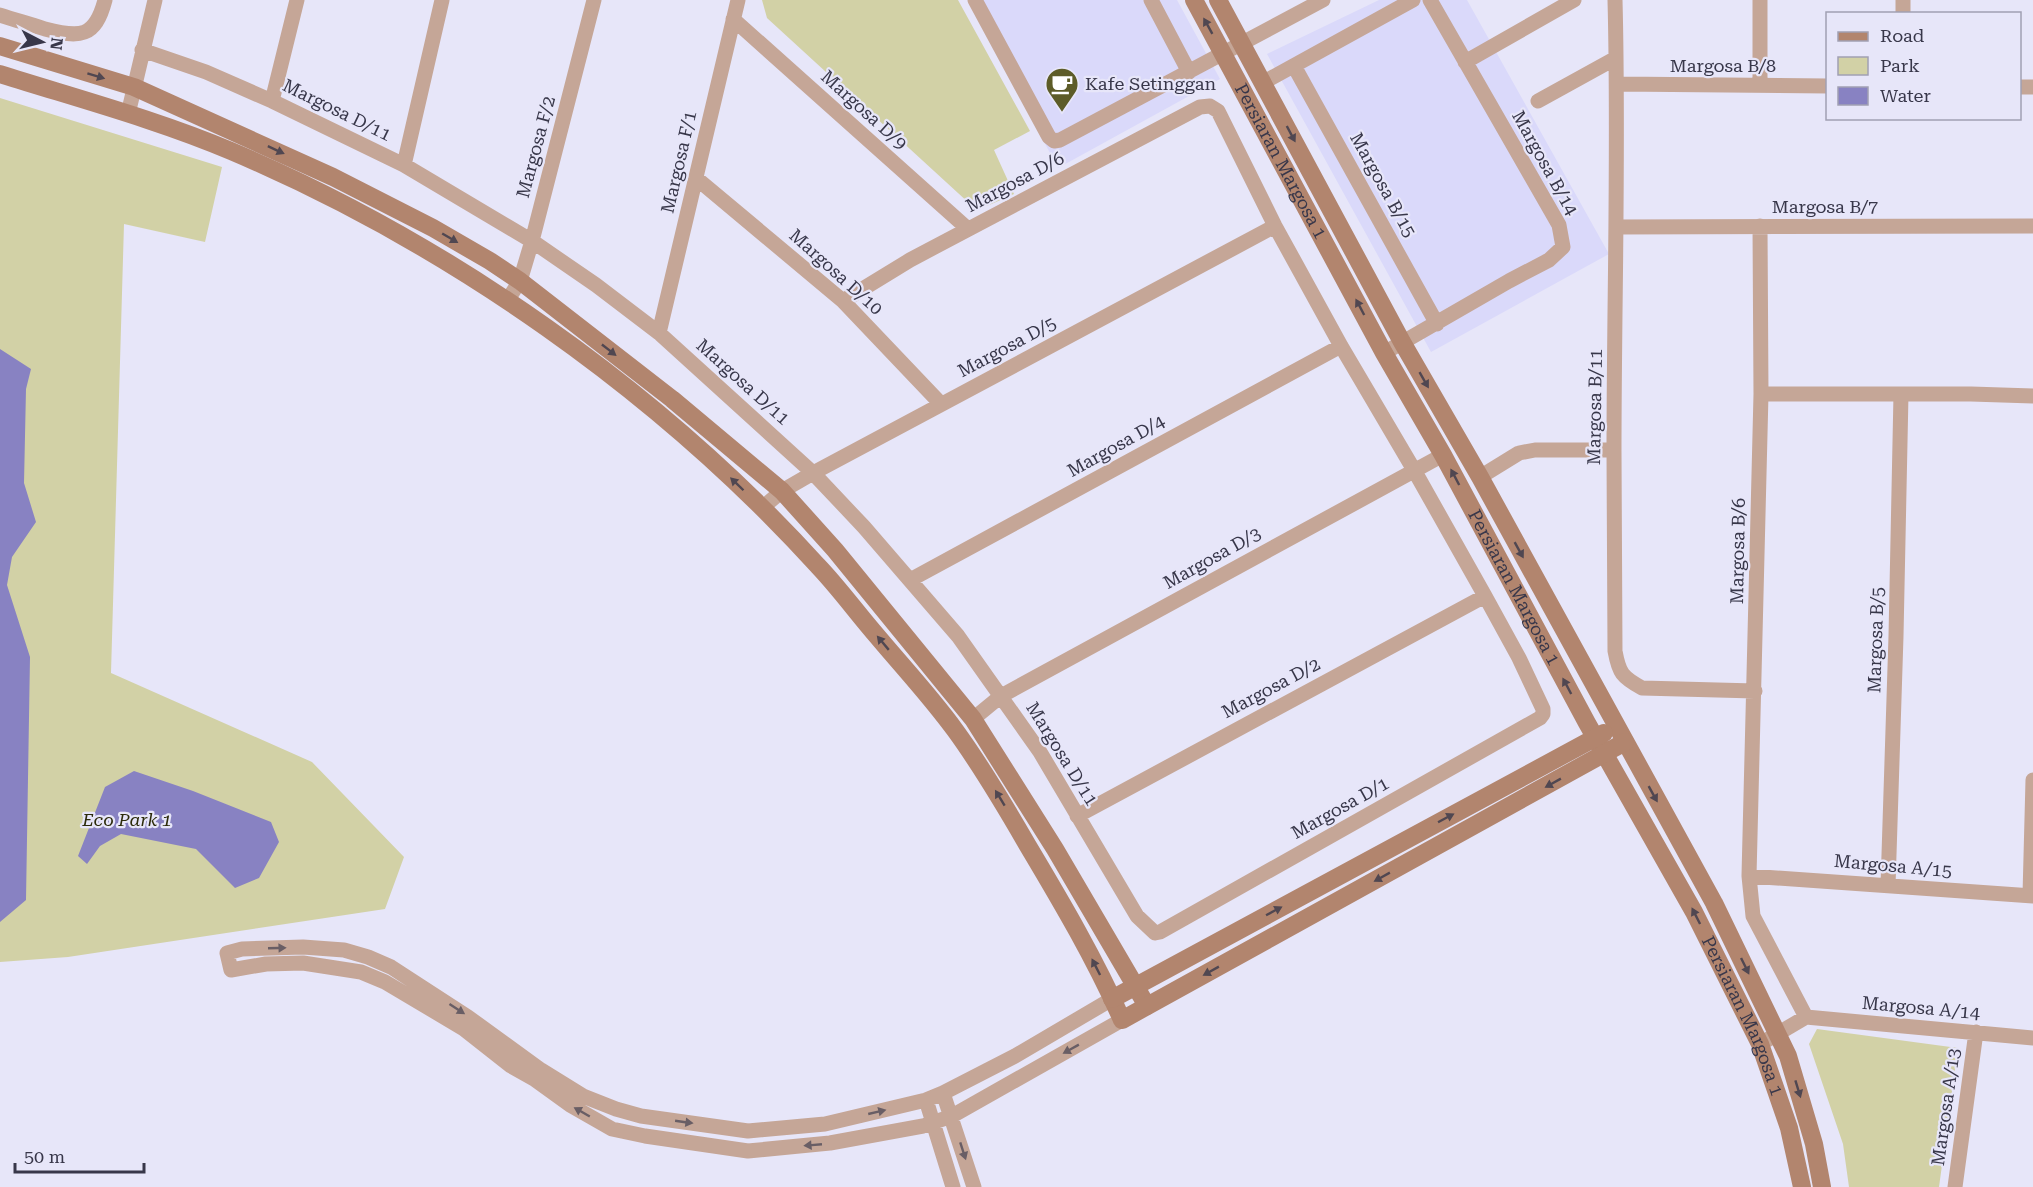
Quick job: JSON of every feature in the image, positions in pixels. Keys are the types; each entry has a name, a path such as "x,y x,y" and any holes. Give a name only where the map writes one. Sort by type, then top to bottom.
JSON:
{"street":[{"path":"0,15 69,35 83,33 101,16 105,0"},
{"path":"128,114 155,0"},
{"path":"272,101 297,0"},
{"path":"404,165 442,0"},
{"name":"Margosa F/2","path":"507,301 520,281 532,242 594,0"},
{"name":"Margosa F/1","path":"659,333 738,0"},
{"path":"975,0 1049,136 1054,141 1060,140 1323,0"},
{"path":"1150,0 1188,72"},
{"name":"Persiaran Margosa 1","path":"1194,0 1591,731 1694,912 1760,1044 1789,1128 1802,1187"},
{"name":"Persiaran Margosa 1","path":"1218,0 1402,342 1480,477 1714,903 1788,1056 1814,1144 1822,1187"},
{"path":"1264,82 1413,0"},
{"name":"Margosa B/14","path":"1384,353 1549,260 1563,247 1559,225 1430,0"},
{"path":"1465,62 1574,0"},
{"name":"Margosa B/11","path":"1615,0 1618,84 1614,450 1615,651 1618,671 1629,681 1642,688 1755,691"},
{"path":"1760,0 1760,86"},
{"name":"Margosa D/9","path":"733,19 969,229"},
{"path":"0,46 134,87 333,177 433,228 520,281 672,399 782,491 835,550 973,719 1055,849 1147,1006"},
{"name":"Margosa D/11","path":"142,50 206,72 272,101 404,165 532,242 596,285 659,333 813,473 864,527 958,636 1040,752 1137,916 1155,933"},
{"path":"1538,101 1616,58"},
{"name":"Margosa B/15","path":"1294,66 1437,324"},
{"path":"0,74 128,114 230,150 330,197 423,248 507,301 617,380 728,475 819,566 954,728 987,776 1073,920 1122,1020"},
{"name":"Margosa B/8","path":"1618,84 1826,86"},
{"name":"Margosa D/6","path":"843,301 910,260 1200,107 1210,106 1218,111 1275,226"},
{"name":"Margosa D/10","path":"696,178 843,301 941,404"},
{"path":"1275,226 1341,346 1485,596"},
{"name":"Margosa D/5","path":"762,508 782,491 813,473 1275,226"},
{"name":"Margosa B/6","path":"1760,226 1761,394 1749,876 1753,916 1806,1017"},
{"name":"Margosa B/7","path":"1617,227 2033,226"},
{"name":"Margosa D/4","path":"910,580 1341,346"},
{"path":"1761,394 2033,396"},
{"name":"Margosa B/5","path":"1888,886 1897,625 1901,394"},
{"path":"1480,477 1519,453 1614,450"},
{"name":"Margosa D/3","path":"973,719 1001,696 1443,455"},
{"name":"Margosa D/1","path":"1155,933 1171,927 1530,724 1543,714 1544,709 1519,658 1485,596"},
{"name":"Margosa D/2","path":"1077,816 1485,596"},
{"path":"1616,726 1591,731 1572,750 1136,985 1015,1056 943,1093 926,1100 825,1124 748,1131 652,1118 616,1109 584,1096 541,1070 468,1017 391,967 368,957 344,950 303,947 242,949 227,953 231,970 267,964 303,963 361,972 385,982 464,1029 511,1065 570,1105 612,1129 650,1137 748,1150 830,1143 933,1124 952,1116 1147,1006 1582,768 1625,742"},
{"path":"1582,768 1604,771 1618,778"},
{"path":"2032,896 2033,780"},
{"name":"Margosa A/15","path":"1749,876 2032,896"},
{"path":"1760,1044 1806,1017"},
{"name":"Margosa A/14","path":"1806,1017 2033,1038"},
{"name":"Margosa A/13","path":"1955,1187 1976,1032"},
{"path":"926,1100 953,1185 973,1183 943,1093"},
{"path":"612,1129 616,1109"},
{"path":"650,1137 652,1118"}],"shaded area":[{"path":"968,0 1177,0 1220,79 1058,168"},
{"path":"1379,0 1467,0 1609,254 1431,352 1267,54"}],"green space":[{"path":"762,0 958,0 1030,131 994,150 1014,194 987,206 970,204 767,18"},
{"name":"Eco Park 1","path":"0,98 222,167 205,242 124,224 111,673 312,762 404,857 385,909 68,957 0,962"},
{"path":"1817,1029 1958,1048 1939,1187 1849,1187 1843,1144 1809,1044"}],"water":[{"path":"0,349 31,369 26,389 24,483 36,522 12,557 7,585 30,657 26,900 0,922"},
{"path":"134,771 193,791 271,822 279,842 259,878 235,888 196,849 121,834 100,846 87,864 78,856 105,787"}],"place":[{"name":"Kafe Setinggan","path":"1062,113"}]}
